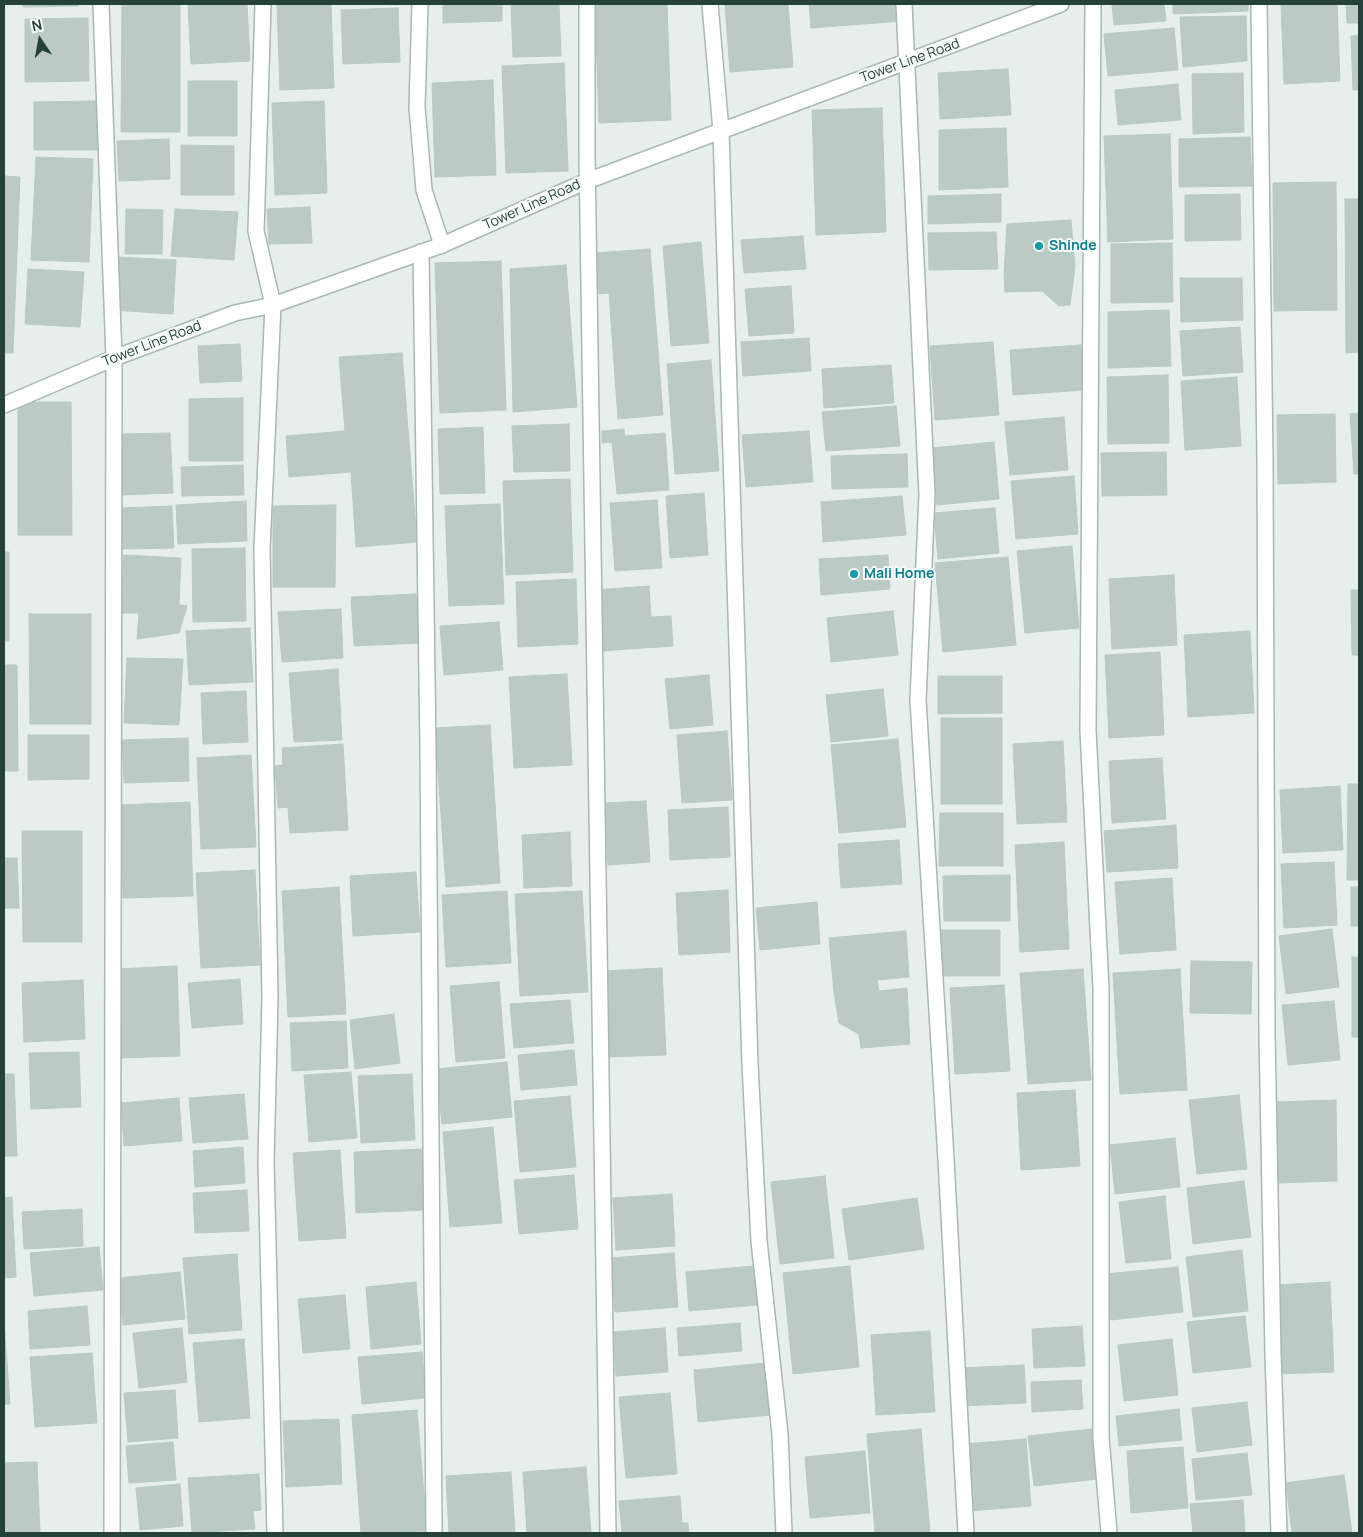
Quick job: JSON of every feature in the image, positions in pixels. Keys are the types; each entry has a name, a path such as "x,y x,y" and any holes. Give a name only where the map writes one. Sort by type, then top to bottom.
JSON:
{"street":[{"path":"101,4 114,358 112,1533"},
{"path":"263,4 256,231 273,305 262,548 270,998 266,1162 275,1533"},
{"path":"420,4 417,107 424,190 442,244"},
{"path":"587,4 587,181 608,1533"},
{"path":"710,4 721,131 750,1064 759,1241 780,1434 784,1533"},
{"path":"904,4 927,495 918,700 946,1159 966,1533"},
{"name":"Tower Line Road","path":"4,405 114,358 235,312 273,305 421,252 587,181 1061,4"},
{"path":"1093,4 1088,730 1101,988 1101,1438 1109,1533"},
{"path":"1259,4 1265,500 1267,1033 1273,1354 1279,1533"},
{"path":"421,252 428,758 434,1533"}],"building":[{"path":"23,4 78,4 78,6 23,7"},
{"path":"122,4 180,4 180,132 121,132"},
{"path":"188,4 247,4 250,61 191,64"},
{"path":"277,4 331,4 334,88 280,90"},
{"path":"443,4 502,4 502,21 443,23"},
{"path":"511,4 559,4 561,56 513,57"},
{"path":"595,4 667,4 671,120 599,123"},
{"path":"725,4 788,4 793,67 730,72"},
{"path":"809,4 901,4 902,21 811,28"},
{"path":"1112,4 1164,4 1166,21 1114,25"},
{"path":"1173,4 1248,4 1248,11 1173,14"},
{"path":"1281,4 1337,4 1340,81 1284,84"},
{"path":"1346,4 1359,4 1359,23 1347,23"},
{"path":"398,8 400,62 343,64 341,10"},
{"path":"1246,16 1247,61 1183,67 1180,17"},
{"path":"88,18 89,81 25,82 25,19"},
{"path":"1174,28 1178,70 1108,76 1104,34"},
{"path":"1359,35 1359,90 1353,90 1351,36"},
{"path":"564,63 568,171 506,173 502,66"},
{"path":"1008,69 1011,115 940,119 938,73"},
{"path":"1243,73 1244,132 1193,134 1192,74"},
{"path":"493,80 496,175 435,177 432,83"},
{"path":"188,81 237,81 237,136 188,136"},
{"path":"1178,84 1181,120 1118,125 1115,90"},
{"path":"96,101 97,150 34,150 34,102"},
{"path":"324,101 327,193 275,195 272,103"},
{"path":"882,108 886,232 816,235 812,110"},
{"path":"1006,128 1008,187 939,190 939,130"},
{"path":"1170,134 1173,239 1108,242 1104,136"},
{"path":"1250,137 1252,186 1179,187 1179,139"},
{"path":"169,139 170,179 119,181 117,141"},
{"path":"181,145 234,146 234,195 181,195"},
{"path":"36,157 93,159 89,262 31,260"},
{"path":"4,176 20,177 13,353 4,353"},
{"path":"1336,182 1337,310 1274,311 1273,183"},
{"path":"1001,194 1001,222 928,224 928,196"},
{"path":"1240,194 1241,240 1185,241 1185,195"},
{"path":"1345,199 1359,199 1359,352 1346,353"},
{"path":"310,207 312,243 269,244 267,209"},
{"path":"126,209 163,210 162,254 125,254"},
{"path":"175,209 238,212 234,260 171,256"},
{"name":"Shinde","path":"1071,220 1075,267 1070,305 1059,306 1042,291 1005,292 1004,274 1007,224"},
{"path":"996,232 998,269 929,270 928,233"},
{"path":"803,236 806,269 744,273 741,240"},
{"path":"701,242 709,343 671,346 663,246"},
{"path":"1172,243 1173,302 1111,303 1111,244"},
{"path":"650,249 663,415 618,419 609,293 599,294 596,253"},
{"path":"116,257 176,260 173,314 112,310"},
{"path":"501,261 506,410 440,413 435,263"},
{"path":"566,265 577,407 513,412 510,269"},
{"path":"28,269 84,272 80,327 25,324"},
{"path":"1180,278 1242,278 1243,320 1181,322"},
{"path":"791,286 794,333 749,336 745,289"},
{"path":"1169,310 1171,366 1108,368 1108,312"},
{"path":"1240,327 1243,372 1183,376 1180,331"},
{"path":"809,338 811,371 743,376 741,342"},
{"path":"993,342 999,415 935,420 930,346"},
{"path":"240,344 242,381 200,383 198,346"},
{"path":"1081,345 1084,390 1013,395 1010,350"},
{"path":"402,353 417,542 356,547 351,472 289,477 286,436 345,431 339,357"},
{"path":"711,360 719,471 675,474 667,364"},
{"path":"891,365 894,403 824,408 822,369"},
{"path":"1168,375 1169,443 1108,444 1107,377"},
{"path":"1237,377 1241,446 1185,450 1181,381"},
{"path":"243,398 243,461 189,461 189,399"},
{"path":"18,402 71,402 72,535 18,535"},
{"path":"896,406 900,446 826,451 822,412"},
{"path":"1359,413 1359,474 1354,474 1350,414"},
{"path":"1335,414 1336,482 1278,484 1277,415"},
{"path":"1064,417 1068,470 1010,475 1005,422"},
{"path":"569,424 570,471 514,472 512,426"},
{"path":"483,427 485,493 440,494 438,429"},
{"path":"624,429 625,436 665,433 669,490 617,494 612,442 602,443 602,431"},
{"path":"809,431 813,482 746,487 742,435"},
{"path":"170,433 173,493 121,495 119,434"},
{"path":"994,442 999,499 937,505 932,448"},
{"path":"1166,452 1167,495 1102,496 1101,453"},
{"path":"907,454 908,487 832,489 831,456"},
{"path":"243,465 244,495 182,496 181,467"},
{"path":"1074,476 1078,534 1016,539 1011,481"},
{"path":"570,479 573,572 506,575 503,481"},
{"path":"704,493 708,555 670,558 666,496"},
{"path":"902,496 906,535 823,542 821,502"},
{"path":"657,500 662,568 615,571 610,503"},
{"path":"246,501 247,541 178,544 176,505"},
{"path":"500,504 504,604 449,606 445,506"},
{"path":"336,505 335,587 273,587 273,506"},
{"path":"172,506 174,548 122,549 121,508"},
{"path":"995,508 999,553 938,559 934,513"},
{"path":"1072,546 1079,628 1025,633 1017,551"},
{"path":"245,548 246,621 193,622 192,549"},
{"path":"4,552 9,552 9,641 4,641"},
{"path":"124,555 181,558 179,605 187,606 179,633 137,639 139,613 121,613"},
{"name":"Mali Home","path":"888,555 890,589 821,595 819,559"},
{"path":"1008,557 1016,645 943,652 935,563"},
{"path":"1174,575 1177,645 1112,649 1109,579"},
{"path":"576,579 578,644 518,647 516,582"},
{"path":"649,586 651,617 671,616 673,646 600,651 595,590"},
{"path":"1351,590 1359,590 1359,655 1352,655"},
{"path":"416,594 419,643 354,646 351,597"},
{"path":"341,609 343,658 282,662 278,612"},
{"path":"893,611 898,655 831,662 827,618"},
{"path":"29,614 91,614 91,724 30,724"},
{"path":"499,622 503,670 444,675 440,626"},
{"path":"250,628 253,682 189,685 186,631"},
{"path":"1250,631 1254,713 1188,717 1184,635"},
{"path":"1160,652 1164,735 1109,738 1105,655"},
{"path":"127,658 183,659 179,725 124,723"},
{"path":"4,665 17,665 18,771 4,771"},
{"path":"338,669 342,740 294,742 289,673"},
{"path":"567,674 572,765 514,768 509,677"},
{"path":"709,675 713,725 670,729 665,679"},
{"path":"938,676 1002,676 1002,713 938,714"},
{"path":"883,689 888,736 831,742 826,695"},
{"path":"246,691 248,742 203,744 201,693"},
{"path":"941,718 1002,718 1002,804 941,804"},
{"path":"490,725 500,883 446,887 435,728"},
{"path":"727,731 732,800 682,803 677,735"},
{"path":"28,735 89,735 89,779 28,780"},
{"path":"188,738 189,781 124,783 122,740"},
{"path":"898,739 906,827 839,833 831,745"},
{"path":"1063,741 1067,822 1017,824 1013,744"},
{"path":"343,744 348,830 290,833 288,807 278,808 275,766 283,765 282,748"},
{"path":"251,755 256,847 201,849 197,758"},
{"path":"1162,758 1166,819 1112,823 1109,761"},
{"path":"1348,784 1359,784 1359,880 1347,880"},
{"path":"1340,786 1343,850 1283,853 1280,790"},
{"path":"646,801 650,862 608,865 605,803"},
{"path":"190,802 193,896 123,898 120,805"},
{"path":"728,807 730,857 670,860 668,810"},
{"path":"940,813 1003,813 1003,866 939,866"},
{"path":"1176,825 1178,868 1107,872 1104,831"},
{"path":"22,831 82,831 82,942 23,942"},
{"path":"570,832 572,886 524,888 522,835"},
{"path":"899,840 902,884 841,888 838,844"},
{"path":"1064,842 1069,949 1020,952 1015,845"},
{"path":"4,858 17,858 19,908 4,908"},
{"path":"1334,862 1337,925 1284,928 1281,864"},
{"path":"255,870 260,965 201,968 196,873"},
{"path":"416,872 420,932 353,936 350,876"},
{"path":"1010,875 1010,921 944,921 943,876"},
{"path":"1172,878 1176,950 1120,954 1115,882"},
{"path":"339,887 346,1014 288,1017 282,891"},
{"path":"1351,887 1359,887 1359,926 1351,926"},
{"path":"728,890 730,952 679,955 676,893"},
{"path":"507,891 511,963 446,967 442,895"},
{"path":"582,891 588,992 520,996 515,894"},
{"path":"817,902 820,944 760,950 756,908"},
{"path":"1332,929 1339,987 1286,994 1279,936"},
{"path":"938,930 1000,930 1000,976 938,976"},
{"path":"906,931 909,977 877,980 879,991 907,988 910,1044 861,1048 859,1034 839,1023 829,938"},
{"path":"1352,957 1359,957 1359,1037 1352,1037"},
{"path":"1191,961 1252,962 1251,1014 1190,1013"},
{"path":"177,966 180,1056 118,1058 116,969"},
{"path":"662,968 666,1055 607,1057 604,971"},
{"path":"1083,969 1091,1080 1028,1084 1020,973"},
{"path":"1180,969 1187,1090 1120,1094 1113,973"},
{"path":"240,979 243,1024 192,1028 188,983"},
{"path":"83,980 85,1039 24,1042 22,983"},
{"path":"499,982 505,1058 456,1062 450,986"},
{"path":"1004,985 1010,1071 955,1074 950,988"},
{"path":"570,1000 574,1043 514,1048 510,1004"},
{"path":"1334,1001 1340,1060 1288,1065 1282,1005"},
{"path":"394,1014 400,1063 355,1069 350,1020"},
{"path":"346,1021 348,1068 292,1071 290,1023"},
{"path":"574,1050 577,1085 521,1090 518,1055"},
{"path":"79,1052 81,1107 31,1109 29,1053"},
{"path":"507,1062 512,1117 442,1124 436,1069"},
{"path":"351,1072 357,1138 309,1142 304,1075"},
{"path":"4,1074 14,1074 17,1156 4,1156"},
{"path":"412,1074 415,1140 361,1143 358,1076"},
{"path":"1075,1090 1080,1166 1021,1170 1017,1093"},
{"path":"244,1094 248,1139 193,1143 189,1098"},
{"path":"1239,1095 1247,1169 1197,1174 1189,1100"},
{"path":"570,1096 576,1167 520,1172 514,1101"},
{"path":"179,1098 182,1141 124,1146 121,1103"},
{"path":"1336,1100 1337,1181 1278,1183 1276,1102"},
{"path":"493,1127 502,1223 450,1227 443,1132"},
{"path":"1175,1138 1180,1187 1115,1194 1110,1145"},
{"path":"243,1147 245,1183 195,1187 193,1151"},
{"path":"424,1149 427,1210 356,1213 354,1152"},
{"path":"340,1150 346,1238 299,1241 293,1153"},
{"path":"574,1175 578,1229 519,1234 514,1180"},
{"path":"825,1176 834,1258 780,1264 771,1182"},
{"path":"1244,1181 1251,1237 1193,1244 1187,1188"},
{"path":"247,1190 249,1231 195,1233 193,1193"},
{"path":"672,1194 675,1246 616,1250 613,1198"},
{"path":"1165,1196 1171,1259 1126,1263 1119,1202"},
{"path":"12,1197 16,1277 4,1278 4,1198"},
{"path":"917,1198 924,1249 849,1260 842,1209"},
{"path":"82,1209 83,1246 24,1249 22,1212"},
{"path":"99,1247 103,1290 34,1296 30,1253"},
{"path":"1242,1250 1248,1311 1193,1317 1186,1257"},
{"path":"674,1253 678,1307 615,1312 611,1258"},
{"path":"237,1254 242,1330 189,1334 183,1258"},
{"path":"754,1266 757,1305 689,1311 686,1272"},
{"path":"850,1266 859,1367 793,1374 783,1273"},
{"path":"1178,1267 1183,1312 1111,1320 1106,1274"},
{"path":"180,1272 185,1319 123,1325 118,1278"},
{"path":"416,1282 421,1344 371,1349 366,1287"},
{"path":"1330,1282 1334,1372 1278,1374 1274,1285"},
{"path":"345,1295 350,1349 303,1353 298,1299"},
{"path":"87,1306 90,1345 30,1349 28,1311"},
{"path":"1245,1316 1251,1367 1193,1373 1187,1322"},
{"path":"4,1322 10,1404 4,1404"},
{"path":"740,1323 742,1351 679,1356 677,1328"},
{"path":"1082,1326 1085,1366 1034,1368 1032,1329"},
{"path":"182,1328 187,1382 139,1388 133,1333"},
{"path":"665,1328 668,1372 616,1376 613,1332"},
{"path":"930,1331 935,1412 876,1415 871,1335"},
{"path":"244,1339 250,1418 199,1422 193,1343"},
{"path":"1172,1339 1178,1395 1124,1401 1118,1345"},
{"path":"422,1352 426,1398 362,1404 358,1357"},
{"path":"92,1353 97,1423 35,1427 30,1357"},
{"path":"765,1363 770,1415 698,1422 694,1370"},
{"path":"1024,1365 1026,1403 963,1406 962,1368"},
{"path":"1081,1380 1083,1409 1032,1412 1031,1382"},
{"path":"175,1390 178,1438 128,1442 124,1393"},
{"path":"670,1393 677,1474 626,1478 619,1397"},
{"path":"1247,1402 1252,1445 1197,1452 1192,1408"},
{"path":"1179,1409 1182,1440 1119,1446 1116,1416"},
{"path":"417,1410 427,1531 361,1533 352,1415"},
{"path":"339,1419 342,1484 286,1487 283,1421"},
{"path":"921,1429 930,1533 875,1533 867,1434"},
{"path":"1092,1429 1098,1479 1034,1486 1028,1436"},
{"path":"1026,1439 1031,1506 969,1511 964,1444"},
{"path":"173,1442 176,1480 129,1483 126,1446"},
{"path":"1183,1447 1188,1508 1131,1513 1127,1451"},
{"path":"865,1451 870,1513 810,1518 805,1457"},
{"path":"1247,1453 1252,1495 1196,1500 1192,1459"},
{"path":"37,1462 40,1533 4,1533 4,1463"},
{"path":"586,1467 591,1533 527,1533 523,1472"},
{"path":"511,1472 515,1533 449,1533 446,1476"},
{"path":"259,1474 261,1510 253,1511 255,1529 192,1533 188,1478"},
{"path":"1344,1475 1352,1533 1292,1533 1286,1483"},
{"path":"180,1484 183,1526 140,1530 136,1488"},
{"path":"680,1496 682,1523 688,1523 689,1533 622,1533 619,1501"},
{"path":"1243,1500 1245,1533 1193,1533 1190,1504"}],"place":[{"name":"Shinde","path":"1039,246"},
{"name":"Mali Home","path":"854,574"}]}
